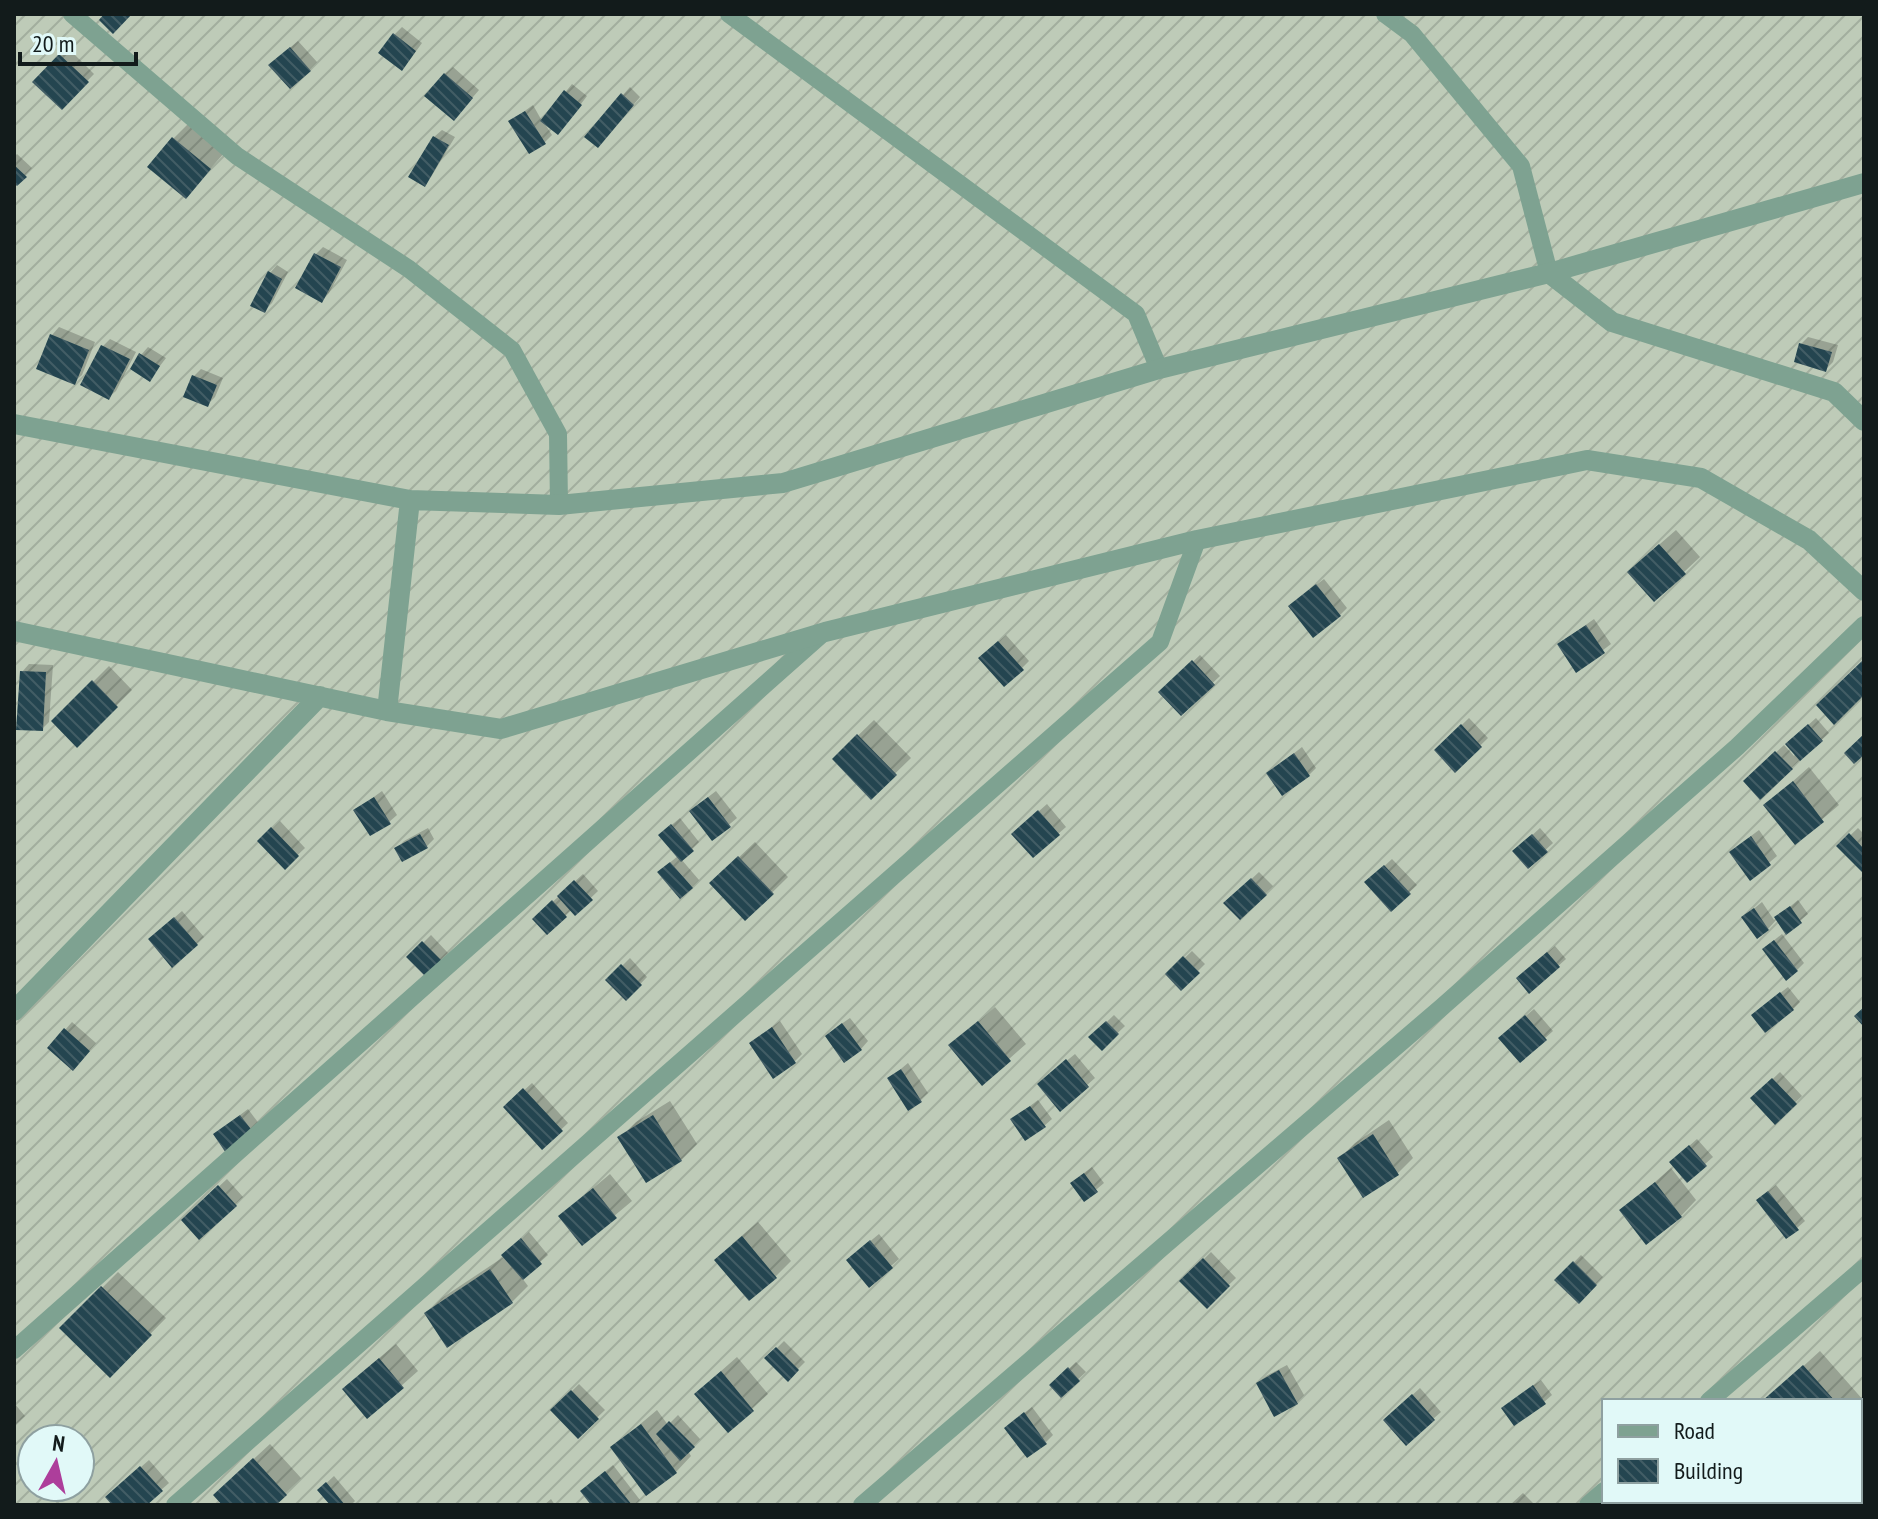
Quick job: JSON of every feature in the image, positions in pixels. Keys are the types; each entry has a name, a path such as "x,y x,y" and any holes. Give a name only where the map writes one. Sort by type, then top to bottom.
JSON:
{"street":[{"path":"14,424 410,500 559,505 783,483 1159,369 1549,273 1864,183"},
{"path":"1549,273 1612,322 1834,392 1864,421"},
{"path":"14,631 387,711 501,729 825,632 1197,540 1587,460 1701,478 1809,540 1864,591"},
{"path":"387,711 410,500"},
{"path":"14,1011 320,696"}],"lane":[{"path":"72,14 237,156 409,269 512,350 558,434 559,505"},
{"path":"729,14 1136,314 1159,369"},
{"path":"1385,14 1412,34 1521,166 1549,273"},
{"path":"175,1505 1160,642 1197,540"},
{"path":"862,1505 1537,924 1737,747 1864,625"},
{"path":"14,1350 825,632"},
{"path":"1711,1399 1864,1268"}],"green space":[{"path":"14,14 1864,14 1864,1505 14,1505"}],"building":[{"path":"104,14 132,14 113,34 99,20"},
{"path":"393,33 416,51 402,71 378,53"},
{"path":"290,47 311,71 290,89 268,65"},
{"path":"59,54 89,82 62,110 32,82"},
{"path":"444,73 473,98 454,121 424,96"},
{"path":"564,90 582,105 558,135 540,121"},
{"path":"621,93 634,105 598,148 584,137"},
{"path":"525,111 546,144 529,154 508,121"},
{"path":"433,136 449,145 425,187 408,177"},
{"path":"172,137 211,169 186,199 147,167"},
{"path":"14,165 27,177 17,186 14,183"},
{"path":"314,253 341,267 322,303 295,288"},
{"path":"268,271 282,279 265,313 250,306"},
{"path":"50,334 89,350 75,385 36,369"},
{"path":"1799,343 1832,352 1826,372 1794,362"},
{"path":"101,345 130,359 109,400 80,385"},
{"path":"139,353 160,366 150,382 130,369"},
{"path":"192,375 217,385 208,407 183,397"},
{"path":"1659,544 1686,574 1654,602 1627,572"},
{"path":"1316,584 1341,616 1313,638 1288,606"},
{"path":"1586,625 1605,653 1576,673 1557,644"},
{"path":"998,641 1024,670 1004,687 978,658"},
{"path":"1192,660 1215,685 1181,716 1158,692"},
{"path":"1862,661 1864,695 1834,725 1816,705"},
{"path":"20,671 46,672 43,731 16,730"},
{"path":"92,680 118,707 77,748 51,721"},
{"path":"1461,724 1482,747 1455,773 1434,750"},
{"path":"1808,724 1823,741 1800,761 1785,744"},
{"path":"857,734 897,775 871,800 832,759"},
{"path":"1864,734 1864,755 1854,764 1844,753"},
{"path":"1775,751 1793,769 1760,800 1743,781"},
{"path":"1294,753 1310,776 1282,796 1266,773"},
{"path":"1793,781 1824,822 1795,845 1763,805"},
{"path":"374,797 391,824 370,836 353,810"},
{"path":"708,797 731,827 712,841 689,811"},
{"path":"1038,810 1060,835 1033,858 1011,834"},
{"path":"671,824 694,851 681,862 658,835"},
{"path":"271,827 299,856 285,870 257,841"},
{"path":"1849,833 1864,849 1864,874 1836,846"},
{"path":"420,834 428,848 402,862 394,848"},
{"path":"1532,834 1548,852 1528,869 1512,851"},
{"path":"1751,836 1771,865 1750,881 1729,852"},
{"path":"738,856 774,894 745,921 709,883"},
{"path":"670,862 693,888 680,899 657,872"},
{"path":"1384,865 1411,894 1391,912 1364,882"},
{"path":"1251,878 1267,895 1240,920 1223,903"},
{"path":"574,880 593,900 575,916 557,896"},
{"path":"552,900 567,917 547,935 532,919"},
{"path":"1790,906 1802,923 1786,935 1774,917"},
{"path":"1754,908 1769,930 1757,939 1741,917"},
{"path":"174,917 198,945 172,968 148,939"},
{"path":"1774,940 1798,971 1786,981 1762,949"},
{"path":"422,941 442,961 426,977 406,957"},
{"path":"1547,952 1560,967 1529,994 1516,978"},
{"path":"1183,956 1200,973 1181,991 1165,974"},
{"path":"621,964 642,985 626,1001 605,980"},
{"path":"1780,992 1794,1010 1765,1033 1751,1015"},
{"path":"1864,1007 1864,1027 1854,1016"},
{"path":"1525,1015 1547,1040 1520,1063 1498,1038"},
{"path":"978,1021 1011,1061 982,1086 948,1045"},
{"path":"1106,1021 1119,1034 1102,1051 1088,1037"},
{"path":"842,1023 862,1050 844,1063 825,1036"},
{"path":"772,1027 796,1063 773,1079 749,1043"},
{"path":"64,1028 90,1051 73,1071 47,1048"},
{"path":"1066,1059 1089,1087 1060,1112 1037,1084"},
{"path":"901,1069 922,1102 908,1111 887,1078"},
{"path":"1772,1078 1797,1104 1775,1125 1750,1098"},
{"path":"523,1088 563,1131 542,1150 503,1107"},
{"path":"1030,1106 1046,1127 1025,1141 1010,1119"},
{"path":"240,1115 254,1133 226,1153 213,1134"},
{"path":"653,1115 682,1161 646,1183 617,1137"},
{"path":"1373,1134 1399,1175 1363,1198 1337,1158"},
{"path":"1689,1145 1707,1166 1687,1183 1669,1162"},
{"path":"1084,1173 1098,1192 1084,1202 1070,1183"},
{"path":"1655,1182 1682,1217 1646,1245 1619,1210"},
{"path":"218,1185 237,1206 199,1240 181,1220"},
{"path":"593,1188 617,1218 582,1246 558,1216"},
{"path":"1768,1191 1799,1230 1786,1239 1756,1200"},
{"path":"742,1236 777,1278 749,1301 714,1260"},
{"path":"521,1238 542,1264 523,1280 501,1255"},
{"path":"870,1240 893,1268 869,1288 846,1260"},
{"path":"1203,1258 1230,1286 1207,1309 1179,1281"},
{"path":"1573,1261 1597,1285 1579,1304 1554,1280"},
{"path":"490,1269 513,1303 447,1348 424,1313"},
{"path":"101,1286 152,1335 110,1378 59,1328"},
{"path":"776,1347 799,1370 788,1382 764,1358"},
{"path":"379,1358 404,1388 367,1419 342,1389"},
{"path":"1803,1365 1833,1399 1764,1399"},
{"path":"1068,1367 1080,1381 1061,1398 1049,1385"},
{"path":"1279,1370 1298,1404 1274,1417 1256,1383"},
{"path":"721,1371 754,1411 728,1433 694,1394"},
{"path":"1533,1385 1546,1404 1514,1426 1501,1408"},
{"path":"571,1390 599,1419 578,1439 550,1410"},
{"path":"1412,1394 1435,1420 1406,1446 1383,1420"},
{"path":"1024,1412 1047,1444 1027,1458 1004,1428"},
{"path":"669,1421 695,1447 680,1461 656,1434"},
{"path":"641,1424 677,1473 646,1496 610,1447"},
{"path":"253,1458 287,1495 276,1505 222,1505 213,1495"},
{"path":"140,1466 163,1491 147,1505 112,1505 105,1497"},
{"path":"605,1471 632,1505 591,1505 580,1491"},
{"path":"326,1482 345,1505 330,1505 317,1490"}]}
